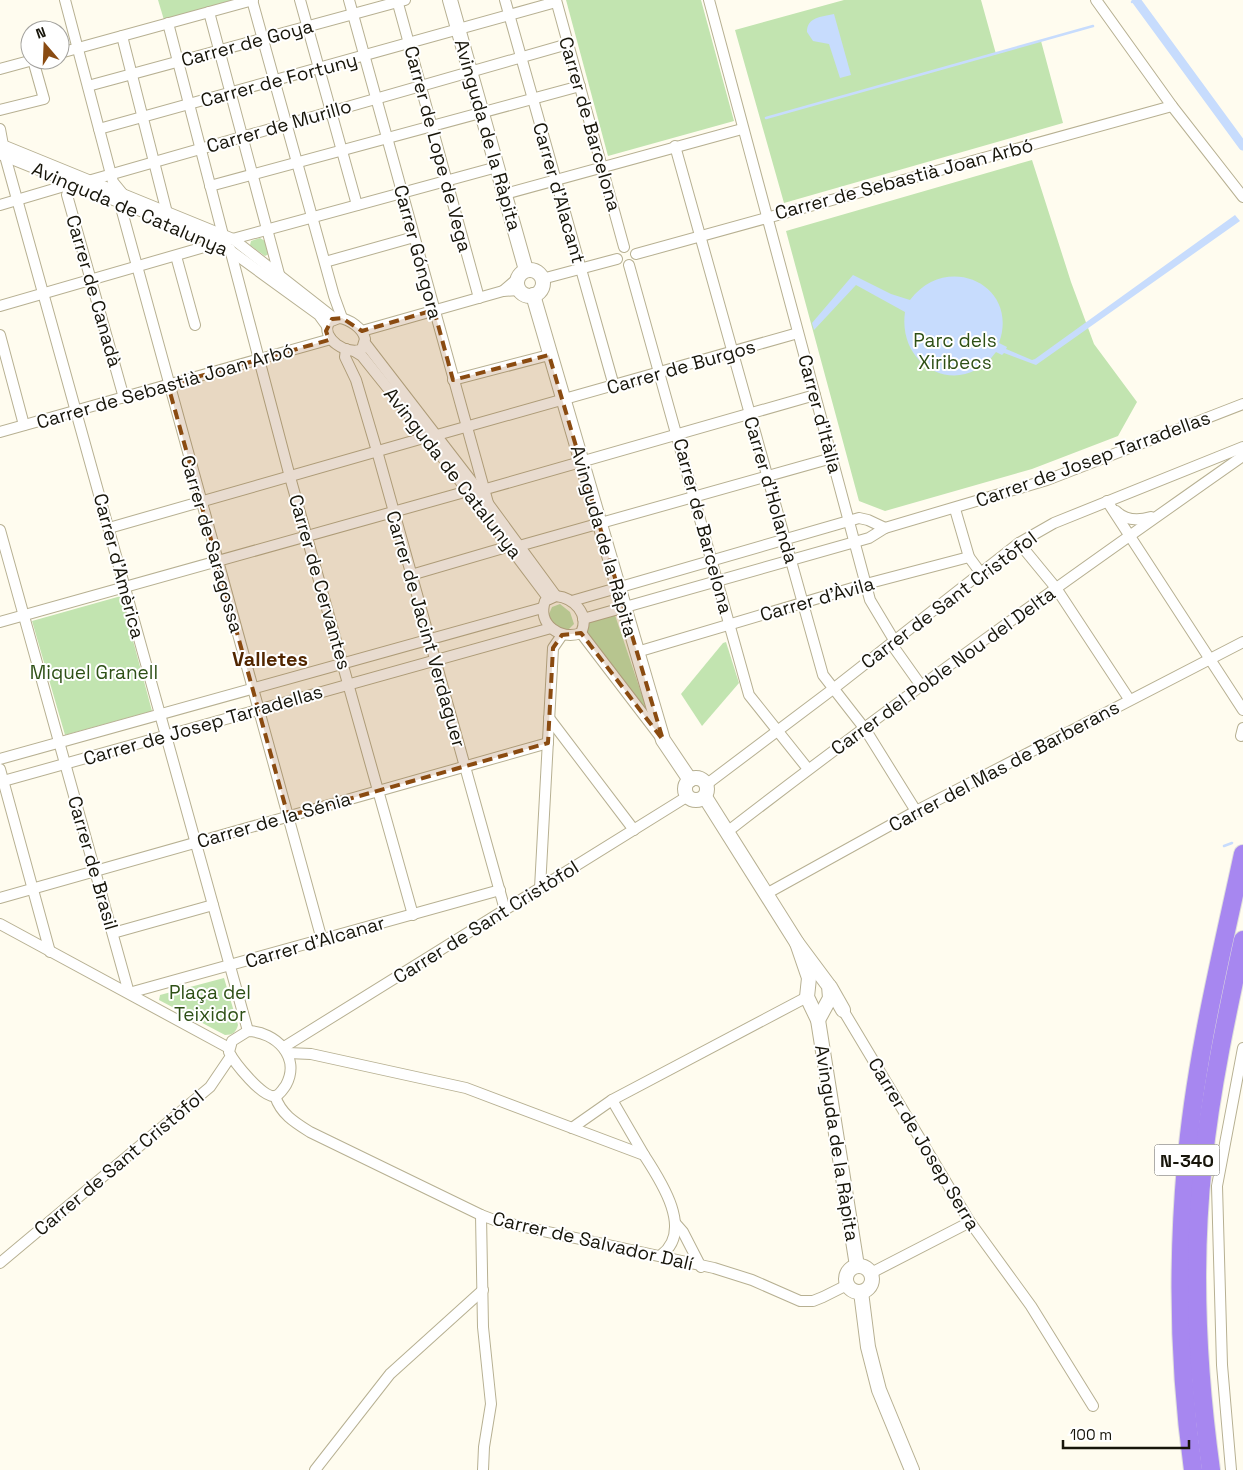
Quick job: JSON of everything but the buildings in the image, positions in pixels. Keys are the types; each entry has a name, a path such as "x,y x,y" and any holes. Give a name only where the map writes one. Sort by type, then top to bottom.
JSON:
{"highway":[{"name":"N-340","path":"1193,1470 1187,1429 1180,1305 1186,1164 1199,1069 1243,854"},
{"name":"N-340","path":"1211,1470 1199,1358 1198,1306 1203,1166 1216,1072 1243,940"},
{"path":"1183,1359 1187,1470"}],"street":[{"path":"65,0 111,174 117,189 128,198"},
{"path":"70,50 252,0 339,318"},
{"path":"300,0 357,205"},
{"name":"Carrer Góngora","path":"349,0 482,490 514,546"},
{"name":"Avinguda de la Ràpita","path":"450,0 505,194 521,280"},
{"name":"Carrer d'Alacant","path":"505,0 614,386"},
{"name":"Carrer d'Itàlia","path":"709,0 742,129 870,600 894,640 895,650 922,687"},
{"path":"1096,0 1172,106 1243,197"},
{"name":"Carrer de Goya","path":"88,86 400,1"},
{"name":"Carrer de Lope de Vega","path":"400,1 409,44 478,298"},
{"name":"Carrer de Fortuny","path":"99,129 510,16 556,1"},
{"name":"Carrer de Barcelona","path":"556,1 624,247"},
{"path":"209,12 280,274"},
{"path":"168,23 201,148 221,239"},
{"path":"122,36 167,213"},
{"name":"Carrer de Murillo","path":"88,181 568,44"},
{"path":"0,69 20,64"},
{"path":"0,110 44,98 36,70"},
{"path":"210,186 580,86"},
{"name":"Carrer de Sebastià Joan Arbó","path":"636,254 1172,106"},
{"name":"Carrer d'Amèrica","path":"0,129 2,150 248,1031"},
{"path":"505,194 674,146 742,129"},
{"name":"Carrer d'Holanda","path":"674,146 823,675 865,729 916,811"},
{"path":"2,150 88,181 167,213 221,239"},
{"name":"Avinguda de Catalunya","path":"2,150 71,184 120,204 232,244 319,315 326,326"},
{"path":"232,244 268,230 497,166"},
{"path":"0,205 71,184"},
{"name":"Carrer de Canadà","path":"71,184 68,195 124,398"},
{"name":"Carrer de Saragossa","path":"120,204 168,386 322,940"},
{"path":"325,262 414,237"},
{"path":"0,306 176,256 221,239"},
{"path":"232,244 280,274 339,318 362,331 503,291 534,270 542,279 542,287 533,295 525,295 521,280"},
{"name":"Carrer de Cervantes","path":"232,244 259,360 290,477 413,914"},
{"path":"624,247 631,248 636,254 634,262 629,266 622,265 617,259 618,252 624,247"},
{"path":"176,256 195,325"},
{"path":"542,279 617,259"},
{"name":"Carrer de Barcelona","path":"629,266 661,373 749,695 808,769"},
{"name":"Avinguda de la Ràpita","path":"533,295 598,523 663,740 690,780"},
{"path":"331,339 326,326 328,322 339,318"},
{"path":"362,331 365,343 432,436 482,490 815,395"},
{"name":"Carrer de Burgos","path":"109,528 798,333"},
{"path":"0,335 24,425"},
{"name":"Carrer de Sebastià Joan Arbó","path":"0,432 331,339"},
{"name":"Avinguda de Catalunya","path":"331,339 362,356 432,436 468,490 514,546 552,597"},
{"path":"350,350 362,348 365,343"},
{"name":"Carrer de Jacint Verdaguer","path":"350,350 345,356 356,380 377,451 505,910"},
{"path":"453,380 549,355"},
{"name":"Carrer de Josep Tarradellas","path":"583,619 854,543 869,538 885,528 955,509 1047,480 1243,404"},
{"name":"Carrer de Sant Cristòfol","path":"706,791 777,731 1019,543 1054,523 1243,447"},
{"name":"Carrer del Poble Nou del Delta","path":"727,832 808,769 1056,588 1243,456"},
{"path":"411,575 832,458"},
{"path":"0,622 468,490"},
{"path":"1108,502 1209,659 1238,697 1243,710"},
{"name":"Carrer del Poble Nou del Delta","path":"1108,502 1119,514 1128,519 1140,520 1161,513"},
{"path":"955,509 969,556 980,572"},
{"path":"572,600 582,613 584,625 581,632 571,637 562,635 551,628 542,608 552,597 572,600 859,518 885,528"},
{"name":"Carrer de Brasil","path":"0,530 4,557 24,615 129,993"},
{"path":"1019,543 1056,588 1129,699"},
{"name":"Carrer d'Àvila","path":"637,652 866,584 969,556"},
{"name":"Carrer de Josep Tarradellas","path":"0,759 542,608"},
{"name":"Carrer de Josep Tarradellas","path":"2,781 551,628"},
{"path":"581,632 663,740"},
{"path":"540,888 553,648 562,635"},
{"name":"Carrer del Mas de Barberans","path":"766,894 916,811 1129,699 1243,642"},
{"path":"549,718 634,830"},
{"name":"Carrer de la Sénia","path":"0,898 548,743"},
{"path":"0,769 50,952"},
{"path":"706,791 696,800 688,796 685,789 690,780 701,779 727,832 797,943 828,984 843,1010"},
{"name":"Carrer de Sant Cristòfol","path":"286,1050 688,796"},
{"name":"Carrer d'Alcanar","path":"129,993 500,890"},
{"path":"113,933 213,905"},
{"path":"0,924 129,993 230,1052 259,1089 267,1095 275,1096 282,1092 290,1072 286,1050"},
{"name":"Avinguda de la Ràpita","path":"797,943 809,978 808,995 818,1020 857,1266"},
{"path":"572,1128 612,1100 808,995 816,980 828,984"},
{"path":"808,995 818,1005 826,1002 831,994 828,984"},
{"path":"826,1002 843,1010"},
{"name":"Avinguda de la Ràpita","path":"818,1020 826,1002"},
{"name":"Carrer de Josep Serra","path":"843,1010 970,1222 1031,1306 1094,1406"},
{"path":"230,1052 232,1041 248,1031 261,1033 286,1050 466,1088 644,1155"},
{"path":"1231,1470 1222,1365 1217,1186 1243,1048"},
{"name":"Carrer de Sant Cristòfol","path":"0,1263 210,1087 230,1052"},
{"name":"Carrer de Salvador Dalí","path":"275,1096 279,1108 292,1121 310,1132 481,1215 498,1221 661,1255 701,1267 714,1268 752,1280 800,1301 818,1299 847,1284"},
{"path":"612,1100 654,1169 676,1224 683,1232 701,1267"},
{"path":"481,1215 483,1327 491,1404 484,1448 483,1470"},
{"path":"873,1272 970,1222"},
{"path":"661,1255 668,1250 674,1240 676,1224"},
{"path":"857,1266 865,1267 873,1272 871,1285 861,1292 855,1291 847,1284 846,1280 849,1271 857,1266"},
{"path":"315,1470 390,1374 482,1290"},
{"path":"861,1292 868,1347 879,1390 910,1467"}],"highlighted area":[{"path":"434,310 453,380 549,355 663,740 581,633 562,635 553,648 548,743 288,816 168,385 329,340 326,331 332,319 342,318 362,331"}],"green space":[{"path":"158,0 232,0 164,20"},
{"path":"566,0 701,0 734,121 608,156"},
{"path":"844,0 981,0 996,54 1041,41 1063,123 784,203 735,30"},
{"name":"Parc dels Xiribecs","path":"1032,160 1071,282 1094,344 1137,402 1118,436 1032,469 885,511 859,501 786,231"},
{"path":"260,238 265,241 269,254 265,256 250,245 251,241"},
{"name":"Miquel Granell","path":"121,596 152,711 65,735 32,621"},
{"path":"560,604 570,612 574,624 568,630 556,625 549,614 552,607"},
{"path":"615,615 650,719 586,634 590,621"},
{"path":"726,642 739,683 702,726 681,694 723,643"},
{"name":"Plaça del Teixidor","path":"224,978 238,1025 232,1034 225,1035 159,1000 160,995"}],"water":[{"path":"834,14 851,75 840,78 829,44 813,41 807,32 809,23 816,18"},
{"path":"1235,215 1240,221 1036,365 1004,353 1002,355 996,352 982,366 966,374 950,375 934,371 921,362 911,349 905,332 905,312 856,285 814,330 812,323 853,275 891,294 910,300 925,285 942,278 960,277 976,281 990,291 999,305 1003,322 999,343 1007,347 1006,349 1032,360"}],"waterway":[{"path":"1132,2 1136,0"},
{"path":"1136,0 1243,146"},
{"path":"766,118 1093,26"},
{"path":"1224,846 1232,843"}],"district":[{"name":"Valletes","path":"270,659"}]}
